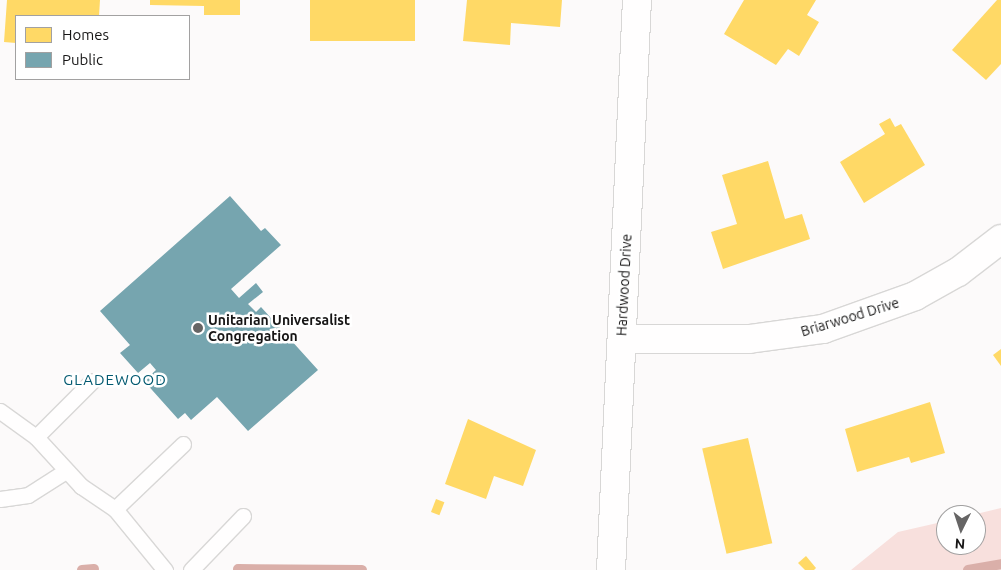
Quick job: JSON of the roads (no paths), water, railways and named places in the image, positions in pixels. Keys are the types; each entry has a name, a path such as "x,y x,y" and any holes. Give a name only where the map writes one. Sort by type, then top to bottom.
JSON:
{"street":[{"name":"Hardwood Drive","path":"611,570 637,0"},
{"name":"Briarwood Drive","path":"622,339 749,339 823,328 915,296 958,272 1001,239"}],"lane":[{"path":"36,437 92,380"},
{"path":"0,411 36,437 64,472 115,509 165,570"},
{"path":"115,509 183,444"},
{"path":"0,499 28,494 64,472"},
{"path":"190,570 243,516"}],"waterway":[{"path":"968,570 1001,564"},
{"path":"82,570 94,569"},
{"path":"238,569 362,570"}],"place":[{"name":"Unitarian Universalist Congregation","path":"198,328"}],"district":[{"name":"GLADEWOOD","path":"115,380"}]}
